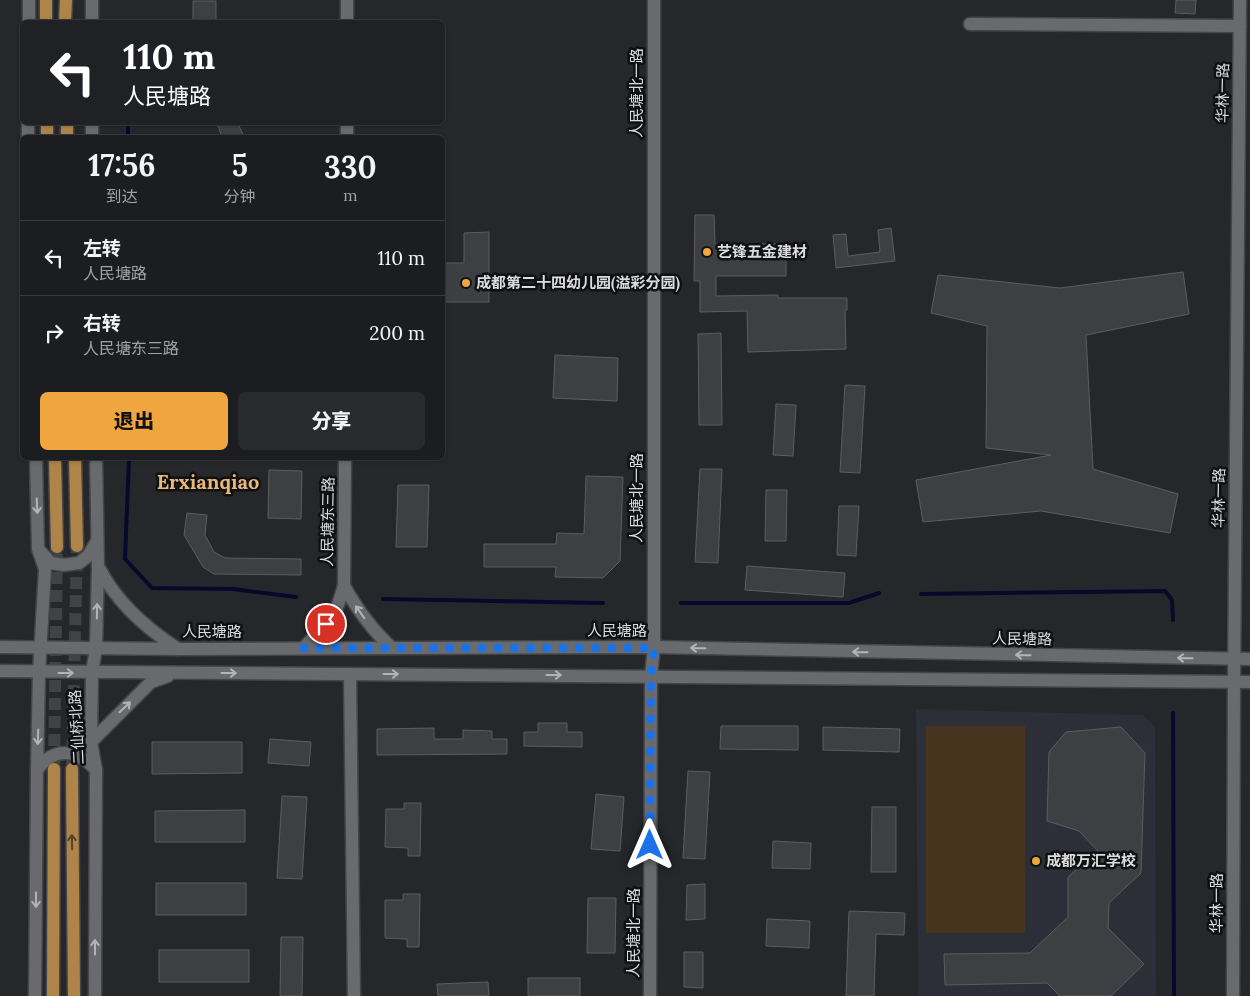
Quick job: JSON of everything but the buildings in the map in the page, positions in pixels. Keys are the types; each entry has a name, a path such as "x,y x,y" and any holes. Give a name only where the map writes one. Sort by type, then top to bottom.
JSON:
{"main road":[{"path":"29,0 29,20"},
{"path":"46,0 46,20"},
{"path":"66,0 66,20"},
{"path":"92,0 92,20"},
{"path":"347,0 347,20"},
{"name":"人民塘北一路","path":"650,996 651,676 654,648 654,0"},
{"name":"华林一路","path":"1233,996 1240,0"},
{"path":"970,24 1240,26"},
{"path":"35,996 39,673 45,569 38,549 36,460"},
{"path":"54,460 57,547"},
{"path":"75,460 77,546"},
{"name":"二仙桥北路","path":"95,996 96,770 91,742 92,672 96,648 98,566 96,460"},
{"name":"人民塘东三路","path":"304,648 336,611 344,586 345,460"},
{"path":"38,549 51,563 64,565 79,562 88,556 97,540"},
{"path":"98,566 108,585 152,632 178,649"},
{"name":"人民塘东三路","path":"344,586 369,625 392,648"},
{"name":"人民塘路","path":"0,647 178,649 654,648 1250,659"},
{"path":"0,671 39,673 651,676 1250,682"},
{"path":"91,742 151,682 173,673"},
{"path":"350,674 354,996"},
{"path":"37,770 48,757 60,753 84,757 96,770"},
{"path":"53,996 54,769"},
{"path":"72,769 74,996"}],"shaded area":[{"name":"成都万汇学校","path":"916,709 1143,715 1155,727 1156,996 918,996"},
{"path":"926,726 1025,726 1025,933 926,933"}],"waterway":[{"path":"128,125 128,135"},
{"path":"129,460 125,559 152,588 233,589 296,597"},
{"path":"921,594 1165,591 1172,600 1173,620"},
{"path":"681,603 849,603 879,593"},
{"path":"383,599 603,603"},
{"path":"1173,713 1174,996"}],"tunnel":[{"path":"72,769 77,546"},
{"path":"54,764 57,547"}],"place":[{"name":"艺锋五金建材","path":"707,252"},
{"name":"成都第二十四幼儿园(溢彩分园)","path":"466,283"},
{"name":"成都万汇学校","path":"1036,861"}],"district":[{"name":"Erxianqiao","path":"208,482"}],"route":[{"path":"326,624 304,648 654,648 651,676 650,845"}]}
